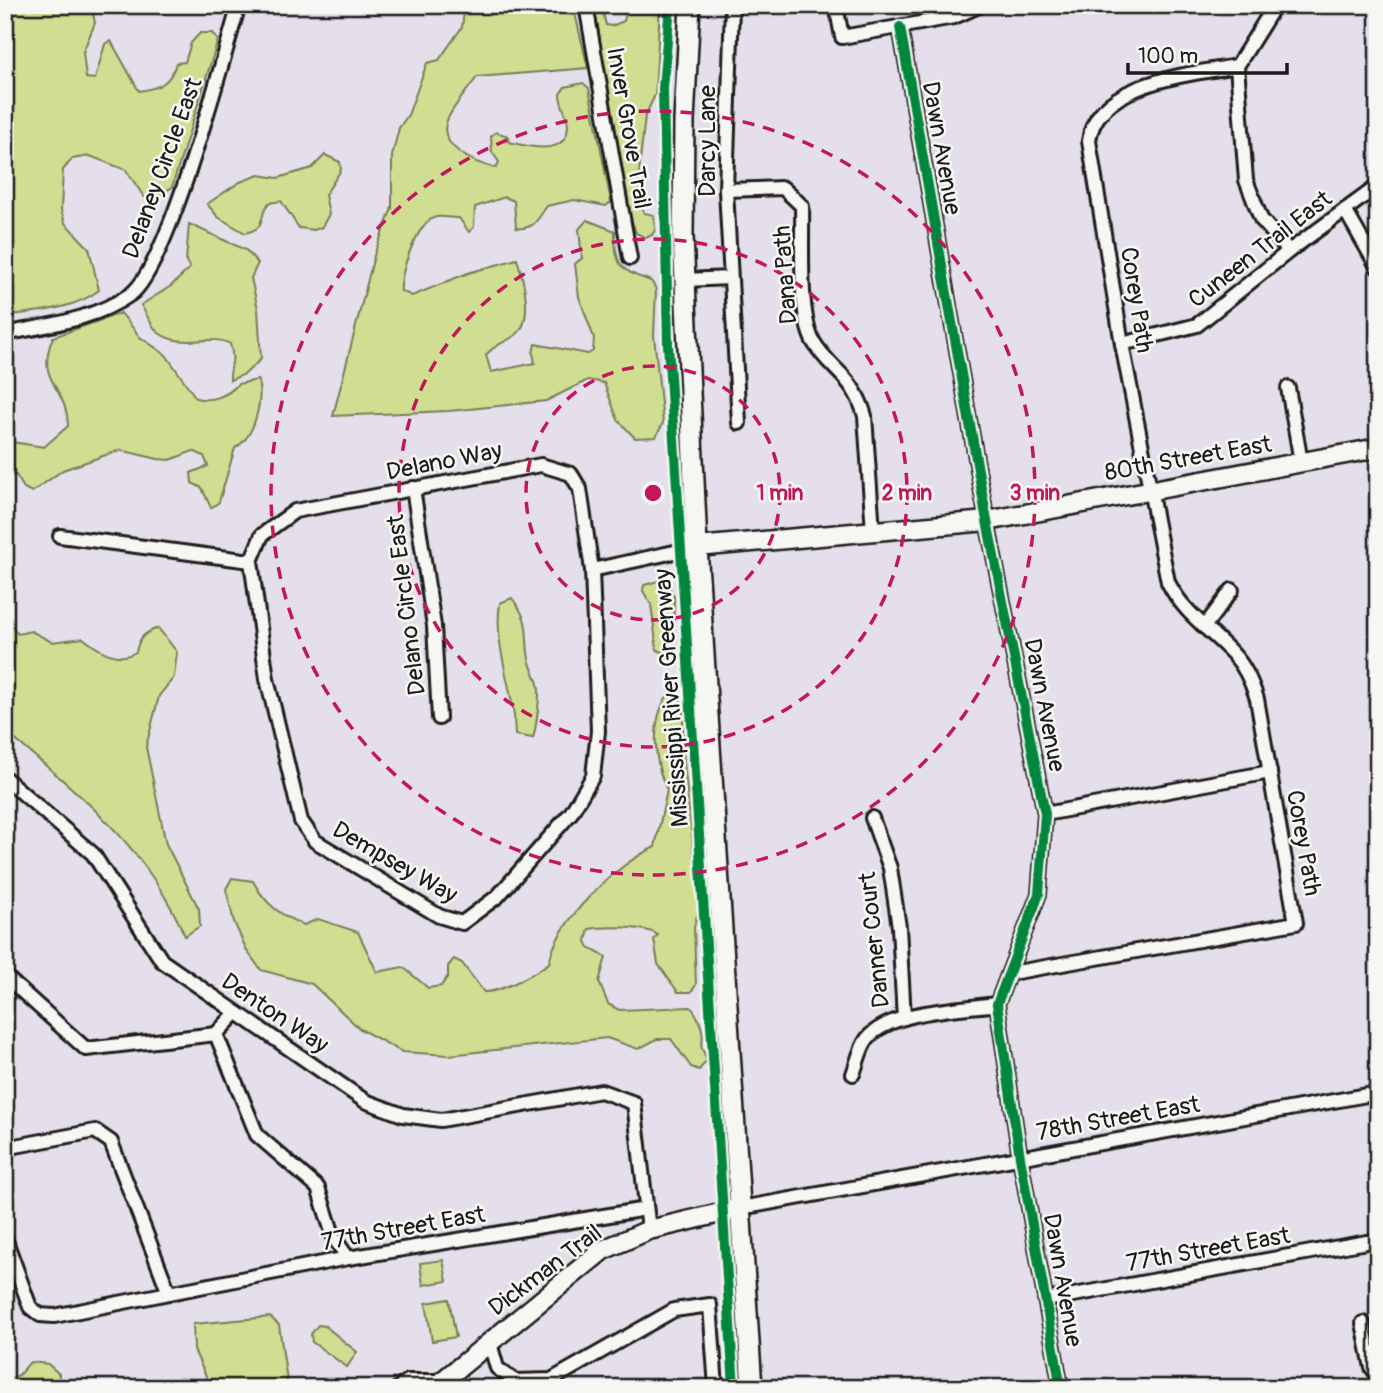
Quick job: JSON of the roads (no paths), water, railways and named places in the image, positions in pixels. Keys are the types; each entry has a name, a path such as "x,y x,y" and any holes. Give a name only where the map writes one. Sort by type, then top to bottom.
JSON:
{"main road":[{"path":"690,5 684,135 685,280 696,547 752,1388"}],"street":[{"name":"Delaney Circle East","path":"5,334 105,310 134,292 155,261 204,125 239,5"},
{"name":"Inver Grove Trail","path":"586,5 630,258"},
{"name":"Darcy Lane","path":"732,5 726,190 739,423"},
{"path":"836,5 842,37 954,17 981,5"},
{"path":"1275,5 1237,66 1246,180 1261,219 1289,251"},
{"name":"Dawn Avenue","path":"900,27 987,521 1045,814 1039,894 997,1004 1020,1157 1061,1388"},
{"name":"Corey Path","path":"1011,973 1296,923 1257,699 1249,675 1236,657 1177,601 1168,582 1122,344 1089,141 1090,128 1099,115 1136,87 1151,81 1237,66"},
{"name":"Cuneen Trail East","path":"1122,344 1197,325 1289,251 1378,186"},
{"name":"Dana Path","path":"726,190 783,188 802,206 805,321 816,344 850,380 860,399 865,416 873,531"},
{"path":"1345,210 1378,268"},
{"path":"685,280 730,278"},
{"path":"1288,388 1301,462"},
{"name":"80th Street East","path":"592,570 696,547 987,521 1378,448"},
{"name":"Delano Way","path":"251,561 262,535 295,511 541,465 571,474 580,489 592,570"},
{"name":"Delano Circle East","path":"413,488 434,626 439,718"},
{"path":"60,536 251,561"},
{"name":"Dempsey Way","path":"251,561 267,680 301,821 315,841 439,916 462,923 498,896 571,813 593,776 598,731 592,570"},
{"path":"1205,628 1233,590"},
{"path":"1045,814 1270,772"},
{"name":"Denton Way","path":"5,778 93,854 162,961 365,1101 403,1115 441,1121 601,1091 634,1103 646,1209"},
{"name":"Danner Court","path":"872,818 892,880 899,927 904,1018"},
{"path":"5,975 86,1049 216,1034 236,1013"},
{"path":"853,1074 866,1040 882,1026 904,1018 997,1004"},
{"path":"216,1034 257,1135 318,1188 334,1238 348,1258"},
{"name":"78th Street East","path":"741,1208 1378,1093"},
{"path":"5,1147 94,1131 111,1142 169,1293"},
{"name":"Dickman Trail","path":"438,1384 603,1250 649,1230 741,1208"},
{"path":"646,1209 649,1230"},
{"name":"77th Street East","path":"5,1238 30,1307 40,1315 54,1316 348,1258 646,1209"},
{"name":"77th Street East","path":"1046,1300 1378,1240"},
{"path":"490,1343 497,1368 515,1381 551,1380 674,1310 710,1305 716,1388"},
{"path":"1363,1323 1372,1368 1378,1375"},
{"path":"398,1388 408,1381 438,1384"}]}
